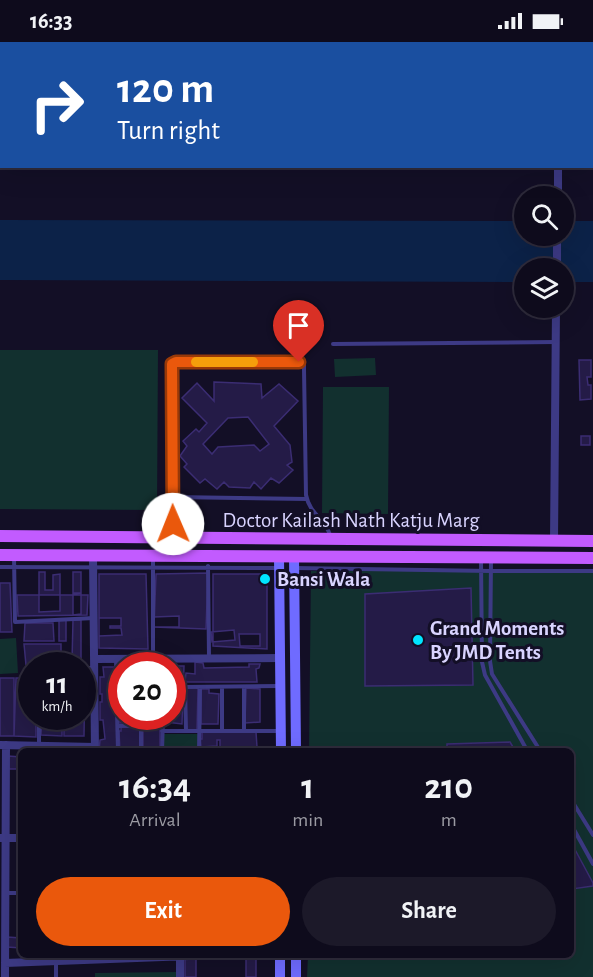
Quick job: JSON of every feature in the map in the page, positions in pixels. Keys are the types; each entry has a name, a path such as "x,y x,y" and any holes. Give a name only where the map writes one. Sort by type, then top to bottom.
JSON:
{"main road":[{"name":"Doctor Kailash Nath Katju Marg","path":"0,536 593,542"},
{"path":"49,537 49,556"},
{"path":"445,540 445,557"},
{"name":"Doctor Kailash Nath Katju Marg","path":"0,555 14,561 49,556 93,562 294,562 445,557 593,558"}],"street":[{"path":"558,170 558,186"},
{"path":"554,541 556,318"},
{"path":"93,562 94,652"},
{"path":"279,562 281,748"},
{"path":"294,562 296,748"},
{"path":"186,660 280,657"},
{"path":"95,730 95,748"},
{"path":"5,977 3,745 76,748"},
{"path":"5,963 57,958"},
{"path":"180,958 180,977"},
{"path":"280,958 280,977"},
{"path":"296,958 296,977"}],"lane":[{"path":"333,344 556,342"},
{"path":"173,538 172,364 176,362 299,362 304,365 307,500 313,513 328,529 330,539"},
{"path":"173,497 307,500"},
{"path":"486,557 481,571 482,662 485,675 526,748"},
{"path":"486,557 491,571 490,661 492,674 538,748"},
{"path":"14,561 15,622 94,618"},
{"path":"0,567 14,561 93,562"},
{"path":"153,561 153,652"},
{"path":"208,562 209,658"},
{"path":"294,562 481,571 593,571"},
{"path":"186,731 184,688 186,687 280,686"},
{"path":"199,748 200,687"},
{"path":"222,687 222,731"},
{"path":"244,687 244,731"},
{"path":"39,730 39,746"},
{"path":"118,730 118,748"},
{"path":"141,730 141,748"},
{"path":"162,730 162,748"},
{"path":"178,730 280,731"},
{"path":"574,804 593,835"},
{"path":"574,830 593,864"},
{"path":"5,893 18,893"},
{"path":"56,977 57,958"}],"green space":[{"path":"0,350 158,350 157,510 0,509"},
{"path":"375,358 376,375 335,377 334,359"},
{"path":"323,387 389,387 388,514 322,513"},
{"path":"311,571 593,571 593,977 307,977 308,958 574,958 574,748 309,748"},
{"path":"16,638 18,673 0,674 0,639"},
{"path":"164,734 198,734 198,748 164,748"},
{"path":"176,972 177,977 95,977 95,973"}],"water":[{"path":"0,220 514,221 514,246 574,246 574,221 593,221 593,282 574,282 574,258 514,258 514,282 0,280"}],"building":[{"path":"579,360 591,360 591,377 587,377 588,385 591,385 591,399 580,400"},
{"path":"214,382 261,384 262,398 279,384 298,401 274,426 290,445 292,462 287,465 293,470 279,483 271,478 261,489 254,482 250,488 229,487 224,482 217,489 205,479 200,483 184,467 187,464 180,456 187,446 183,441 196,429 199,432 207,423 182,398 197,383 214,401","holes":["248,417 269,444 260,451 254,445 218,447 212,454 203,444 228,418"]},
{"path":"581,436 590,436 590,445 581,445"},
{"path":"39,572 45,572 45,590 53,590 53,575 60,574 60,611 39,612"},
{"path":"73,572 81,572 81,593 73,593"},
{"path":"208,573 206,629 154,627 156,574"},
{"path":"99,574 146,574 148,649 99,648"},
{"path":"213,574 267,574 267,649 213,646"},
{"path":"0,583 10,583 12,632 0,632"},
{"name":"Grand Moments By JMD Tents","path":"471,588 473,685 365,686 365,594"},
{"path":"81,593 81,614 73,615 73,594"},
{"path":"17,595 88,595 87,615 18,616"},
{"path":"179,616 179,627 154,627 154,617"},
{"path":"99,618 121,618 121,626 110,626 110,628 121,628 122,635 99,636"},
{"path":"59,620 66,620 66,641 59,641"},
{"path":"73,620 81,620 81,652 72,652"},
{"path":"25,623 53,623 54,641 24,641"},
{"path":"234,630 235,640 212,642 211,632"},
{"path":"239,634 260,634 260,646 240,646"},
{"path":"24,644 61,644 61,652 25,652"},
{"path":"195,662 203,663 204,668 249,667 249,664 260,664 256,669 257,682 186,682 186,673 195,674"},
{"path":"103,667 108,667 108,730 116,730 117,748 99,748 100,740 105,739 103,720 100,720 102,694 100,694 100,677 104,677"},
{"path":"0,678 14,678 14,736 0,736"},
{"path":"16,678 18,678 18,730 36,730 36,737 14,736"},
{"path":"186,687 198,688 197,731 186,731"},
{"path":"246,688 260,689 260,722 245,723"},
{"path":"201,689 209,689 209,693 219,694 218,724 201,724"},
{"path":"41,730 62,730 62,736 41,735"},
{"path":"64,730 84,730 84,736 64,736"},
{"path":"140,730 140,748 120,748 119,731"},
{"path":"143,730 160,730 160,748 143,748"},
{"path":"202,732 256,732 257,747 220,747 220,740 217,740 217,746 201,747"},
{"path":"510,742 514,748 447,748 447,744"},
{"path":"8,756 18,757 18,769 8,769"},
{"path":"574,848 593,883 593,886 574,889"},
{"path":"7,937 18,938 18,948 7,947"},
{"path":"246,958 256,958 256,977 246,977"},
{"path":"185,959 196,959 196,977 185,977"}],"slow traffic":[{"path":"196,362 253,362"}],"place":[{"name":"Bansi Wala","path":"265,579"},
{"name":"Grand Moments By JMD Tents","path":"418,640"}],"route":[{"path":"173,524 172,364 176,362 299,362"}]}
